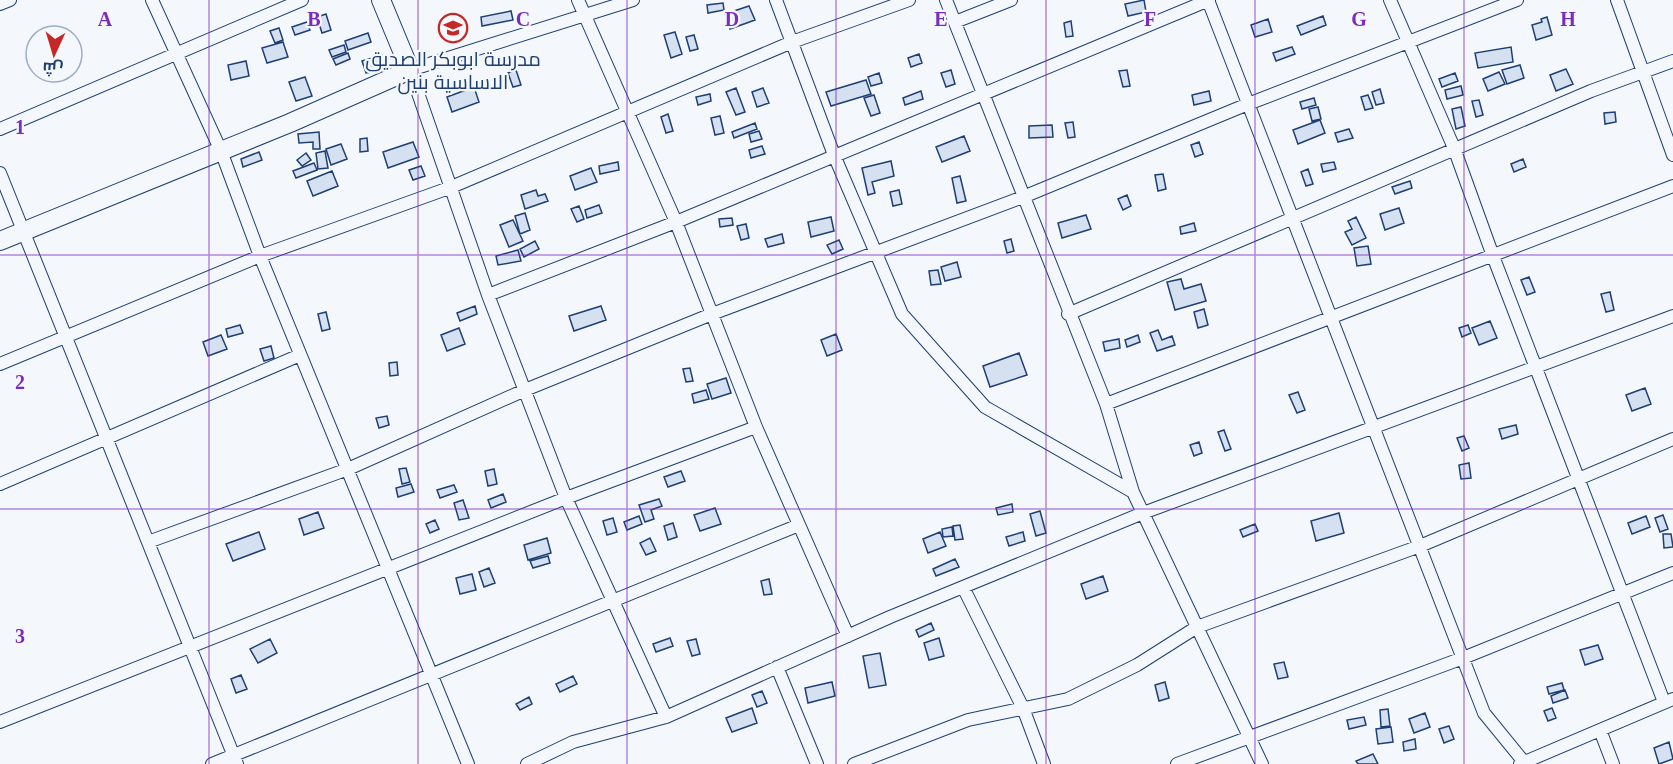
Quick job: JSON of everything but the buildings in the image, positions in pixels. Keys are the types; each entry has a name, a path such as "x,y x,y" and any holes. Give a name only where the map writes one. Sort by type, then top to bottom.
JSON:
{"street":[{"path":"0,4 9,0"},
{"path":"152,0 220,151 300,355 468,764"},
{"path":"0,129 302,0"},
{"path":"381,0 410,70 449,188 566,498 666,717"},
{"path":"578,0 676,222 756,427 848,636"},
{"path":"0,241 410,70 633,0"},
{"path":"776,0 834,155 902,314 985,407 1133,492"},
{"path":"0,364 260,256 449,188 792,42 909,0"},
{"path":"946,0 1068,314 1106,404 1133,492 1262,764"},
{"path":"955,22 1011,0"},
{"path":"488,295 676,222 982,92 1208,0 1484,713 1522,763 1669,701 1624,593 1536,367 1454,148 1390,0"},
{"path":"148,542 348,469 525,390 712,314 1023,197 1248,104 1517,0"},
{"path":"1617,0 1673,155"},
{"path":"1068,314 1454,148 1642,70 1673,60"},
{"path":"0,173 235,760"},
{"path":"1106,404 1673,186"},
{"path":"534,762 573,742 666,717 848,636 1143,513 1673,316"},
{"path":"0,484 300,355"},
{"path":"0,722 389,570 566,498 756,427"},
{"path":"854,764 968,720 1068,699 1137,665 1197,627 1420,546 1673,439"},
{"path":"212,764 235,760 431,674 799,525"},
{"path":"1177,764 1463,658 1673,573"},
{"path":"963,587 1023,708 1044,764"},
{"path":"777,668 817,764"},
{"path":"1600,730 1613,764"}],"place":[{"name":"مدرسة ابوبكر الصديق الاساسية بنين","path":"453,28"}]}
